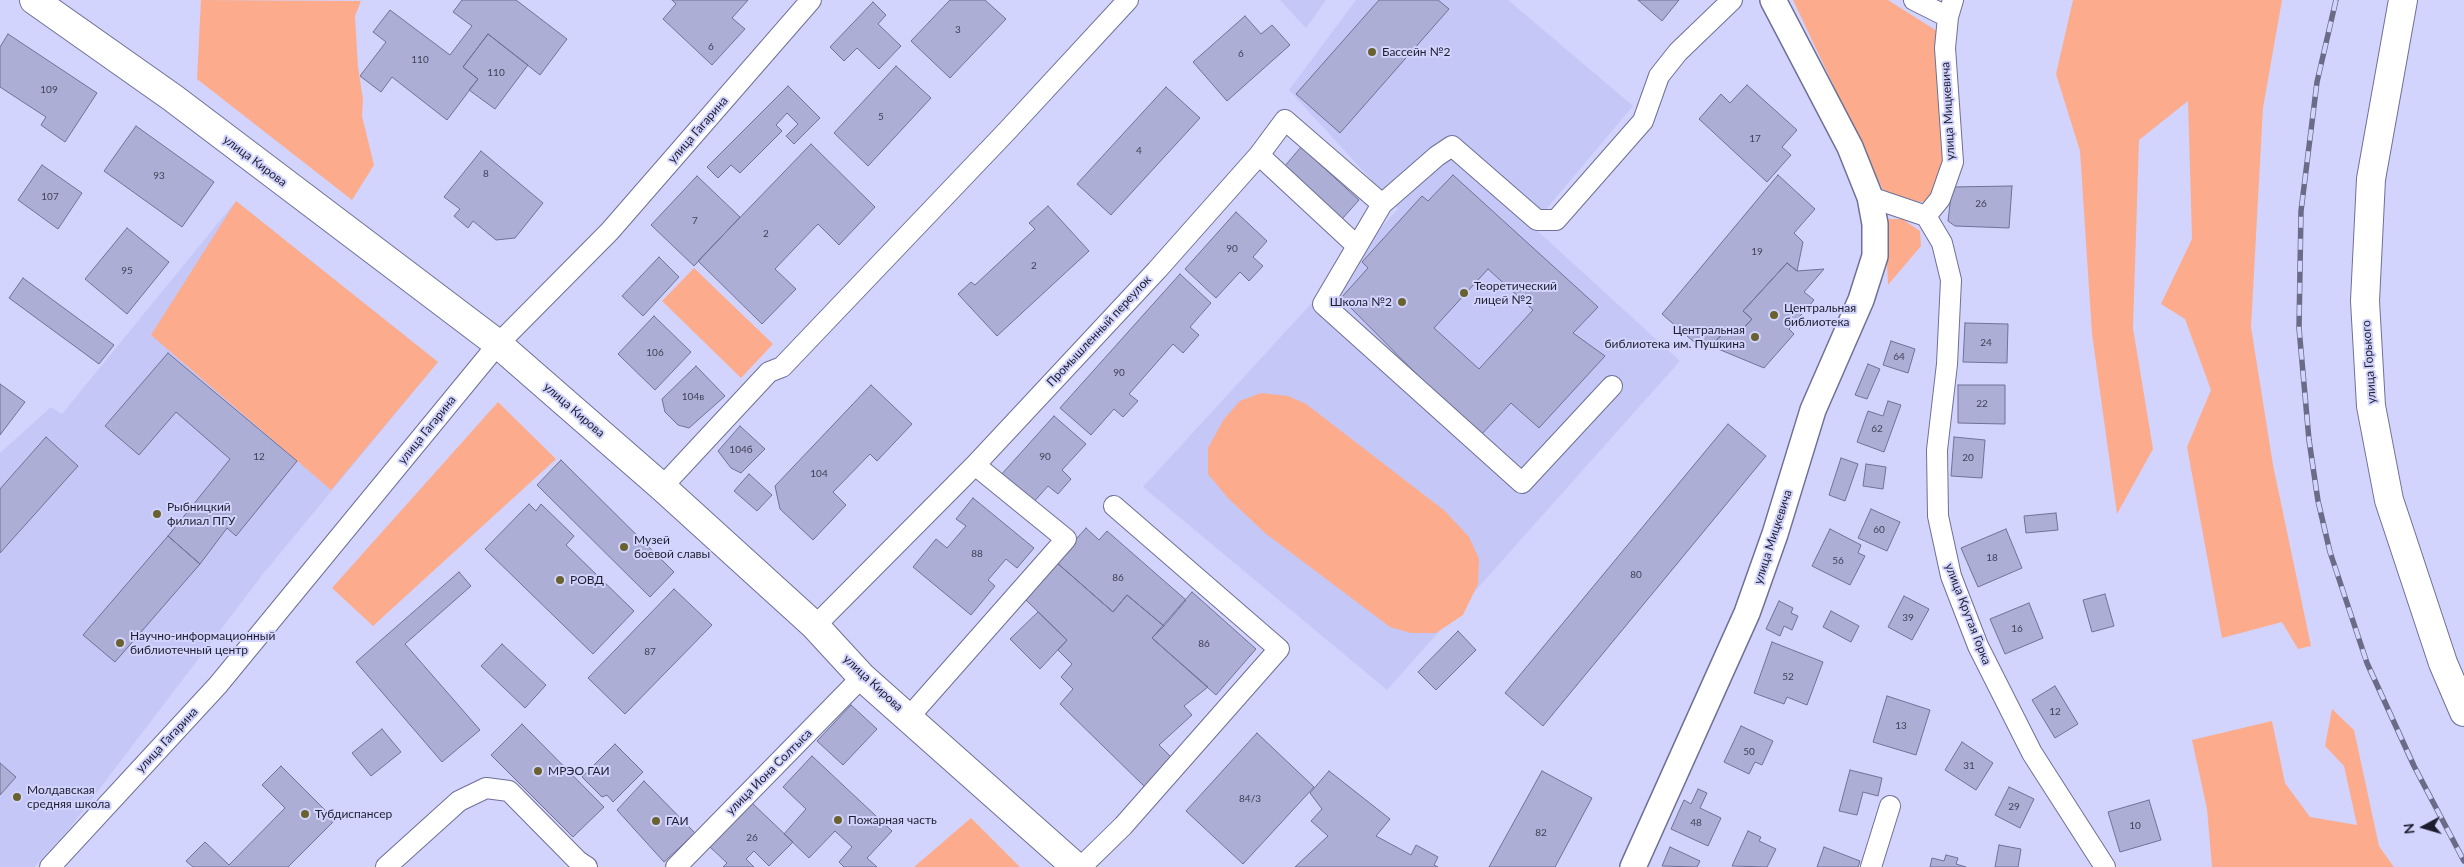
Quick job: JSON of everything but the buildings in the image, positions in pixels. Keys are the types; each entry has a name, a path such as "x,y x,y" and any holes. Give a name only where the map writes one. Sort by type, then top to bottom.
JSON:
{"main road":[{"name":"улица Кирова","path":"34,0 173,98 498,344 662,487 815,626 862,677 1076,867"},
{"name":"улица Горького","path":"2403,0 2371,179 2365,301 2371,406 2392,509 2443,663 2464,712"}],"street":[{"name":"улица Гагарина","path":"50,867 218,685 498,344 610,231 811,0"},
{"path":"662,487 769,372 782,367 830,317 1128,0"},
{"path":"1612,386 1522,483 1323,304 1382,204 1437,156 1452,146 1537,220 1556,220 1643,121 1659,76 1678,52 1732,0"},
{"name":"улица Мицкевича","path":"1633,867 1748,613 1775,534 1812,410 1861,300 1874,256 1875,224 1870,197 1850,146 1773,0"},
{"path":"1914,0 1951,8"},
{"name":"улица Мицкевича","path":"1926,216 1940,199 1953,162 1945,48 1951,8"},
{"name":"Промышленный переулок","path":"815,626 974,465 1157,270 1259,155 1285,120 1382,204"},
{"path":"1259,155 1357,246"},
{"path":"1870,197 1926,216"},
{"name":"улица Крутая Горка","path":"1926,216 1942,243 1951,280 1947,364 1937,450 1938,516 1951,576 1978,646 2032,753 2105,867"},
{"path":"909,717 1066,539 974,465"},
{"path":"1081,867 1123,826 1279,648 1114,506"},
{"name":"улица Иона Солтыса","path":"676,867 862,677"},
{"path":"386,867 459,801 486,788 509,791 587,867"},
{"path":"1871,867 1890,806"}],"shaded area":[{"path":"201,0 361,1 355,16 358,67 363,100 362,116 374,165 352,200 197,79"},
{"path":"1280,0 1326,0 1306,28"},
{"name":"Теоретический лицей №2","path":"1356,0 1508,0 1633,106 1532,226 1680,361 1387,690 1143,487 1398,209 1289,90"},
{"path":"1793,0 1888,0 1940,33 1950,165 1934,199 1920,202 1884,192"},
{"path":"2073,0 2282,0 2263,108 2251,327 2273,465 2311,646 2298,649 2282,622 2222,638 2187,447 2211,390 2185,319 2161,304 2192,239 2188,101 2139,140 2133,328 2153,449 2117,514 2092,334 2080,151 2056,74"},
{"name":"Рыбницкий филиал ПГУ","path":"236,201 438,362 263,574 69,829 34,867 0,867 0,453 51,407 62,414"},
{"path":"236,201 438,362 331,490 151,335"},
{"path":"1885,219 1902,219 1920,231 1921,246 1888,285"},
{"path":"694,268 773,344 741,378 662,301"},
{"path":"1261,393 1288,396 1306,404 1445,511 1469,537 1479,559 1478,584 1463,615 1436,633 1411,633 1390,627 1265,533 1228,498 1208,474 1208,448 1224,419 1240,401"},
{"path":"498,402 556,459 373,626 332,588"},
{"path":"2332,709 2354,730 2379,846 2394,867 2212,867 2207,809 2192,740 2272,721 2285,783 2310,817 2357,825 2344,766 2325,746"},
{"path":"971,818 1020,867 914,867"}],"railway":[{"path":"2336,0 2317,82 2301,211 2299,328 2309,440 2318,501 2330,552 2367,663 2414,766 2464,861"}],"place":[{"name":"Бассейн №2","path":"1372,52"},
{"name":"Теоретический лицей №2","path":"1464,293"},
{"name":"Школа №2","path":"1402,302"},
{"name":"Центральная библиотека","path":"1774,315"},
{"name":"Центральная библиотека им. Пушкина","path":"1755,337"},
{"name":"Рыбницкий филиал ПГУ","path":"157,514"},
{"name":"Музей боевой славы","path":"624,547"},
{"name":"РОВД","path":"560,580"},
{"name":"Научно-информационный библиотечный центр","path":"120,643"},
{"name":"МРЭО ГАИ","path":"538,771"},
{"name":"Молдавская средняя школа","path":"17,797"},
{"name":"Тубдиспансер","path":"305,814"},
{"name":"Пожарная часть","path":"838,820"},
{"name":"ГАИ","path":"656,821"}]}
